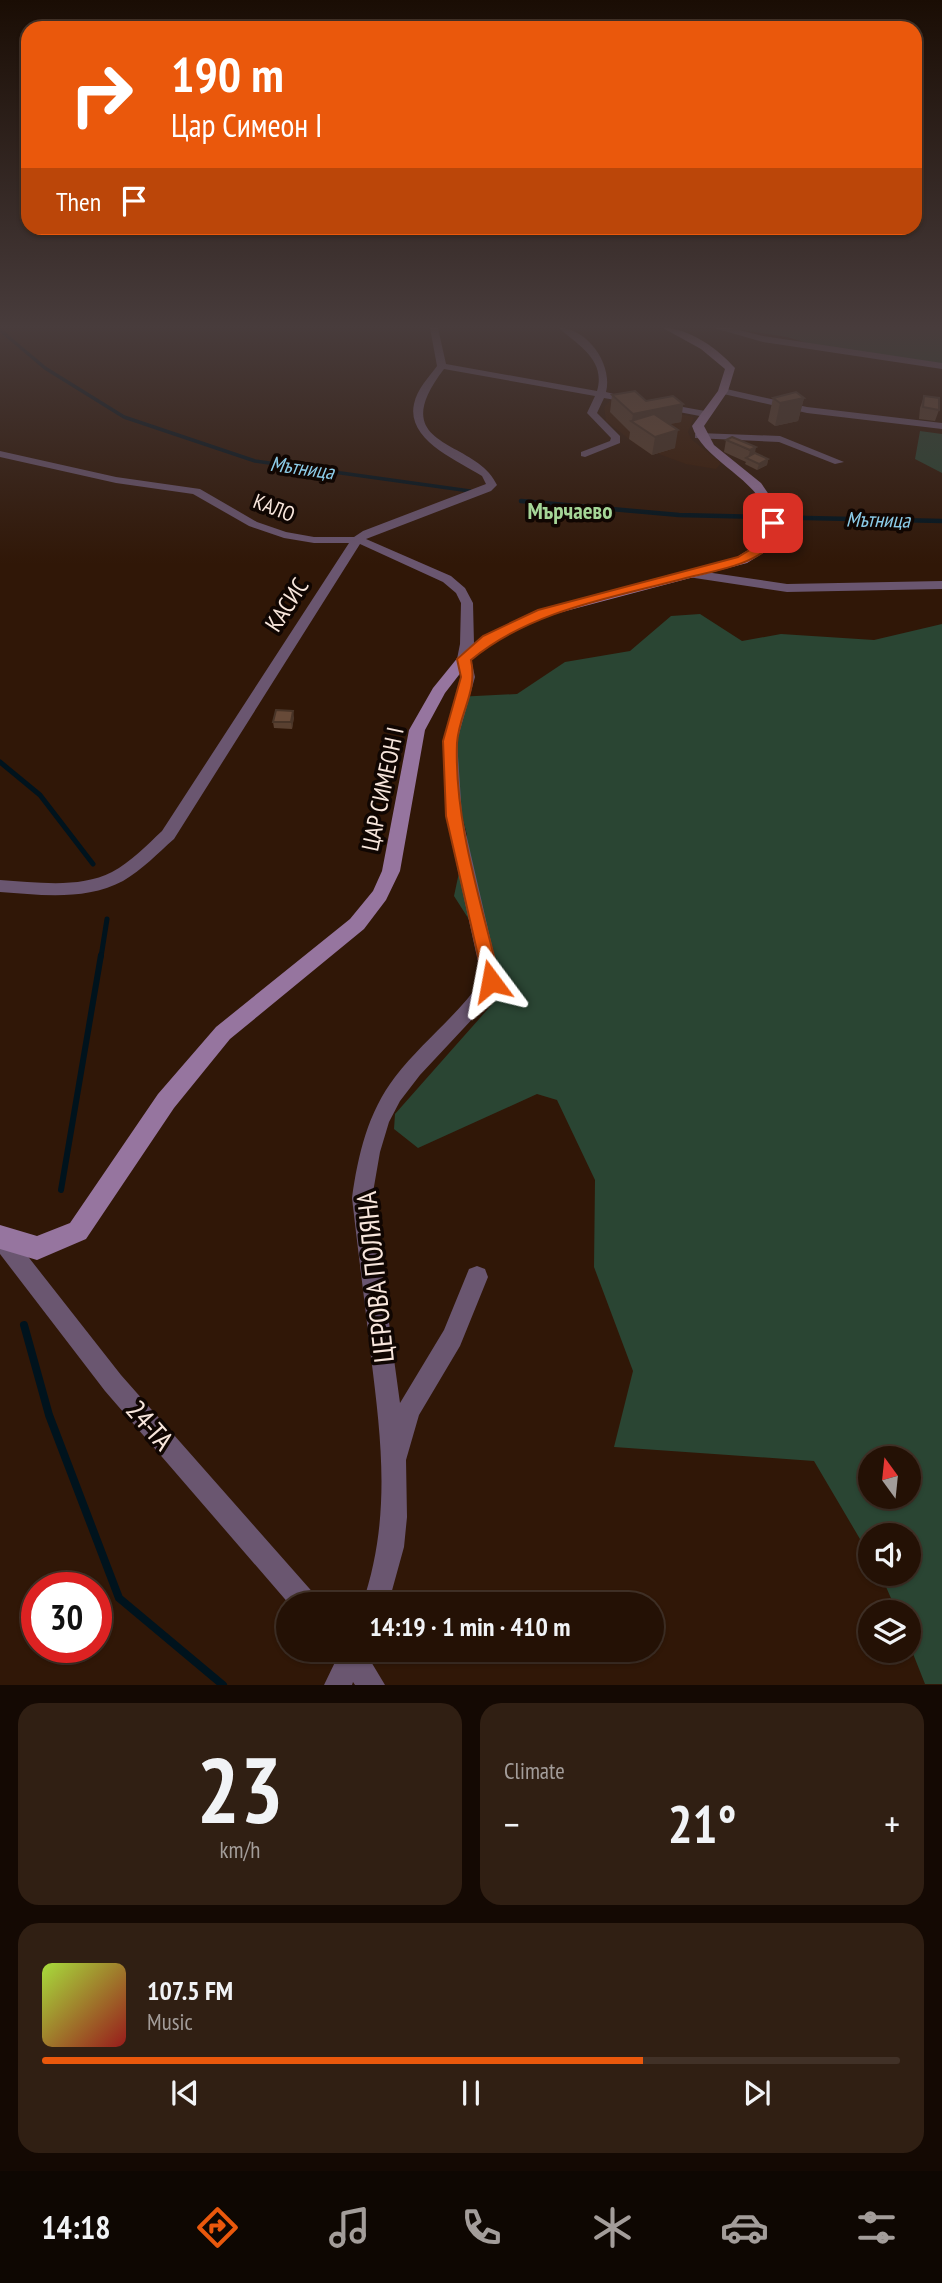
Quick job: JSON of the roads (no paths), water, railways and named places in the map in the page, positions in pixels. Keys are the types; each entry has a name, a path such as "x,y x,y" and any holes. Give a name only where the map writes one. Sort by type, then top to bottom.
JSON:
{"street":[{"path":"356,540 382,527 492,485 487,474 427,435 418,422 418,407"},
{"path":"585,454 615,443 616,438 592,412 595,407"},
{"path":"667,407 705,414"},
{"path":"710,407 698,426 699,436 780,439 839,462"},
{"path":"795,407 942,426"},
{"name":"ЦАР СИМЕОН I","path":"0,1237 37,1248 78,1231 166,1101 223,1034 357,924 380,895 391,871 418,730 438,691 464,659 488,639 542,613 742,560 769,542 772,519 760,488 710,449 699,436"},
{"name":"КАЛО","path":"0,454 116,480 196,491 253,524 284,535 314,540 356,540 447,579 461,591 467,603 467,644 464,659"},
{"name":"КАСИС","path":"0,886 88,886 116,877 168,835 356,540"},
{"path":"692,574 787,588 942,585"},
{"name":"ЦЕРОВА ПОЛЯНА","path":"380,1592 396,1517 395,1458 362,1198 366,1164 376,1130 401,1083 478,1002 491,981 454,816 450,741 468,677 464,659"},
{"name":"24-ТА","path":"0,1237 113,1383 296,1592"},
{"path":"395,1458 409,1410 452,1338 477,1277"},
{"path":"337,1685 348,1662"},
{"path":"358,1662 372,1685"}],"waterway":[{"name":"Мътница","path":"107,407 124,417 255,461 470,491"},
{"name":"Мътница","path":"521,501 679,515 942,521"},
{"path":"0,762 40,795 93,864"},
{"path":"101,957 107,919"},
{"path":"61,1190 101,955"},
{"path":"24,1325 49,1415 119,1598 223,1685"}],"district":[{"name":"Мърчаево","path":"570,511"}]}
